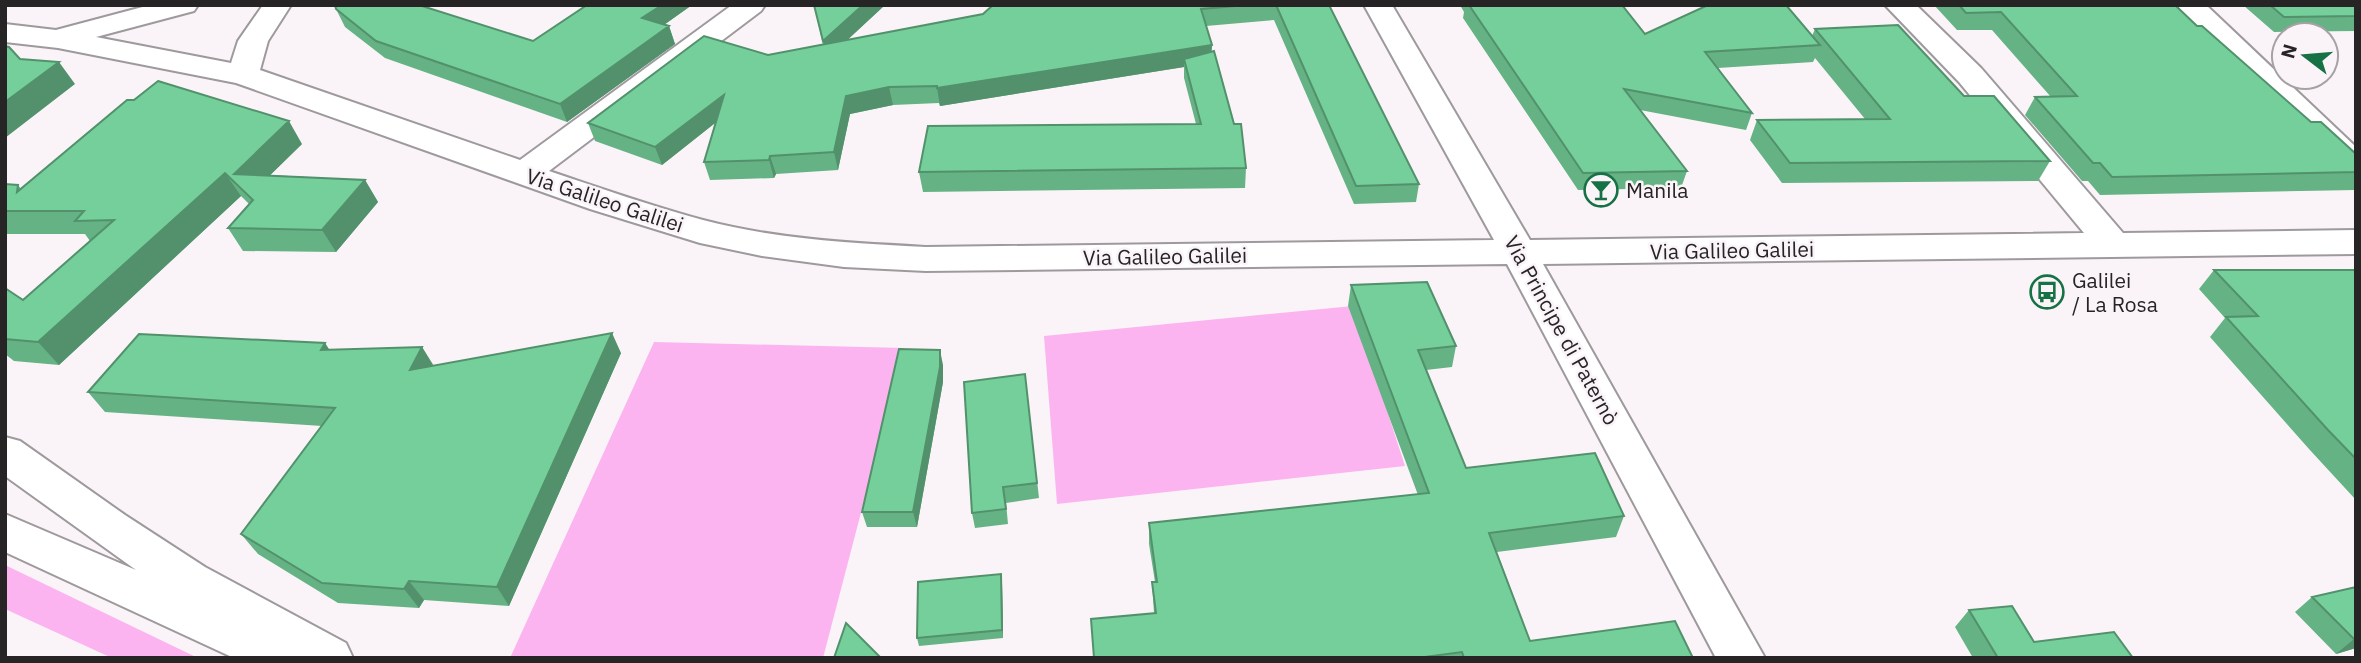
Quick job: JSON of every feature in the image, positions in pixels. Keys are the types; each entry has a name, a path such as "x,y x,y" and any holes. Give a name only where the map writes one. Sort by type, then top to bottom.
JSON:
{"street":[{"path":"58,39 184,5"},
{"path":"243,75 253,41 277,5"},
{"path":"523,174 751,5"},
{"name":"Via Principe di Paternò","path":"1378,5 1519,252 1741,658"},
{"path":"1899,5 1970,75 2113,245"},
{"path":"2190,5 2356,165"},
{"name":"Via Galileo Galilei","path":"5,33 58,39 243,75 602,201 700,231 762,244 844,255 926,259 2356,242"},
{"path":"5,453 109,528 189,581 329,658"},
{"path":"5,532 283,658"}],"shaded area":[{"path":"1353,306 1405,466 1057,504 1044,336"},
{"path":"654,342 904,348 823,658 510,658"},
{"path":"5,565 198,658 112,658 5,609"}],"building":[{"path":"335,5 419,5 533,41 587,5 662,5 642,18 669,26 560,104 376,41 336,9"},
{"path":"814,5 863,5 823,41"},
{"path":"993,5 1247,5 1201,9 1212,45 937,88 889,87 846,96 834,152 770,156 769,160 704,162 724,95 655,147 588,123 704,36 768,55 983,14"},
{"path":"1276,5 1329,5 1419,184 1356,186"},
{"path":"1469,5 1622,5 1645,34 1708,5 1786,5 1820,45 1705,52 1752,113 1624,89 1687,171 1583,173"},
{"path":"1959,5 2175,5 2270,86 2270,91 2276,91 2311,122 2321,122 2356,154 2356,172 2112,177 2100,163 2093,163 2035,97 2077,96 2001,12 1966,13"},
{"path":"2270,5 2356,5 2356,16 2284,17"},
{"path":"1898,25 1964,96 1994,96 2050,161 1790,163 1757,120 1890,119 1815,29"},
{"path":"5,46 20,59 59,62 5,102"},
{"path":"1214,51 1234,124 1241,124 1246,168 919,172 928,126 1201,124 1184,59"},
{"path":"158,81 289,121 234,174 365,180 322,230 228,228 253,200 225,173 38,342 5,339 5,288 23,300 114,220 75,221 84,211 5,211 5,184 18,185 17,192 127,100 134,100"},
{"path":"2214,270 2356,270 2356,459 2226,317 2258,316"},
{"path":"1427,282 1456,346 1418,350 1466,468 1595,453 1624,516 1489,533 1530,641 1675,621 1693,658 1464,658 1462,652 1417,658 1094,658 1091,619 1156,613 1152,582 1157,582 1149,523 1429,493 1351,285"},
{"path":"612,333 497,587 409,581 404,589 322,583 241,534 335,408 88,392 139,334 325,343 321,350 422,347 410,370"},
{"path":"899,349 940,350 940,367 913,512 862,512"},
{"path":"1025,374 1037,483 1003,487 1006,509 972,513 964,382"},
{"path":"1001,574 1002,630 917,638 918,582"},
{"path":"2356,587 2356,638 2354,639 2312,597"},
{"path":"2012,606 2034,642 2114,632 2133,658 1998,658 1969,610"},
{"path":"846,623 881,658 834,658"}],"place":[{"name":"Manila","path":"1601,190"},
{"name":"Galilei / La Rosa","path":"2047,292"}]}
